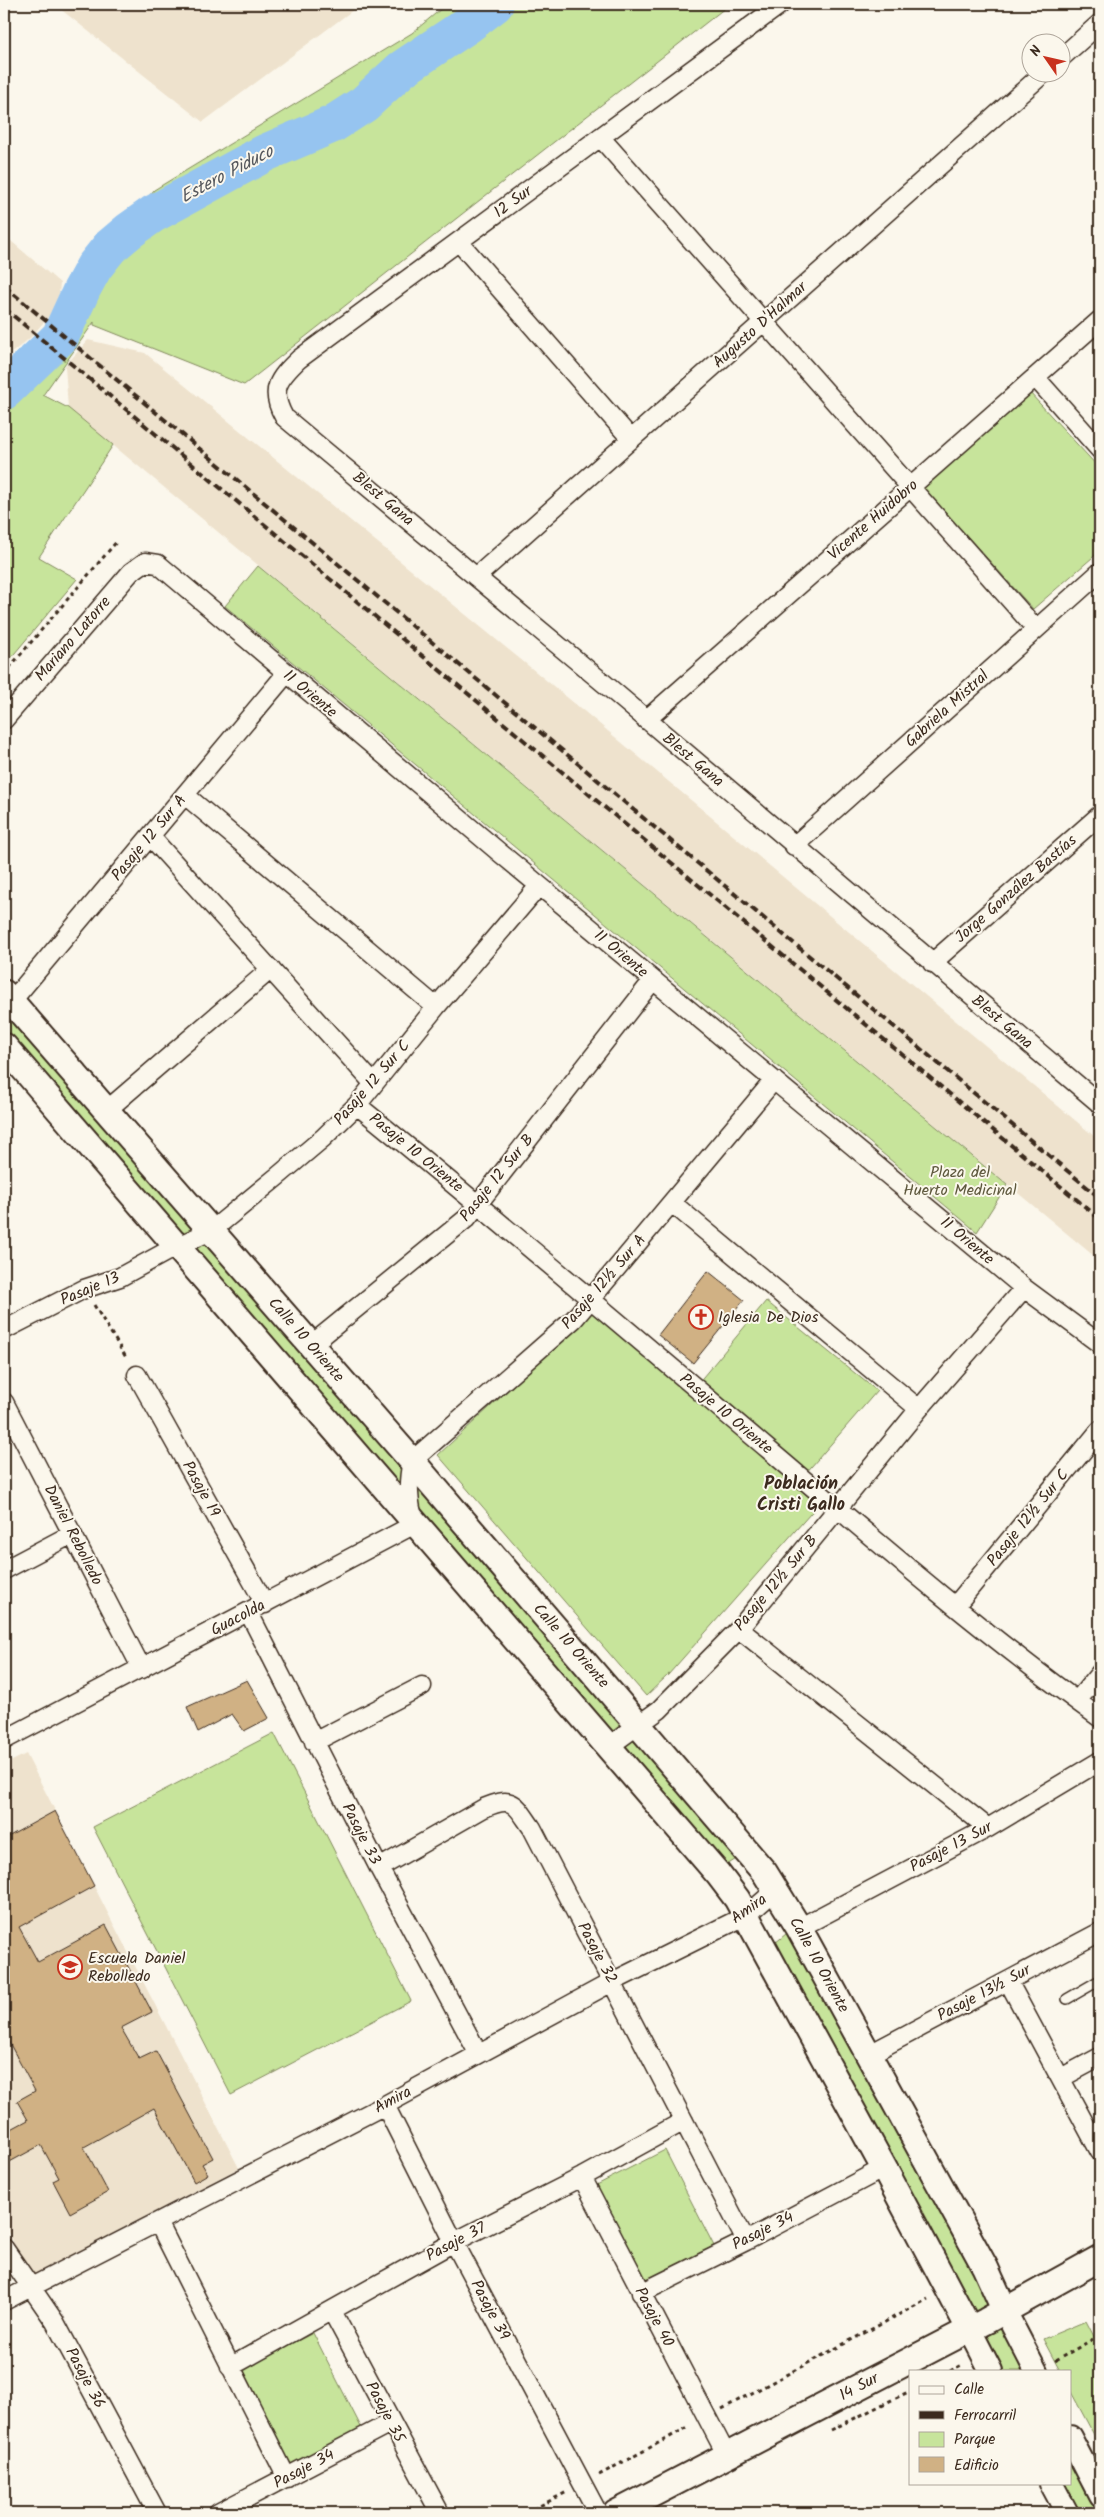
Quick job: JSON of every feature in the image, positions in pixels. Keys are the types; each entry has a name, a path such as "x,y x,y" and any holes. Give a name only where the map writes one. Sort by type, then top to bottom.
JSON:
{"main road":[{"name":"Calle 10 Oriente","path":"8,997 412,1461 752,1857 776,1890 799,1928 985,2267 1005,2310"},
{"path":"4,1046 174,1247 718,1874 747,1914 970,2330"},
{"name":"14 Sur","path":"616,2513 970,2330 1100,2258"}],"street":[{"name":"12 Sur","path":"284,417 277,404 275,393 287,371 300,359 782,4"},
{"path":"1072,49 1100,23"},
{"name":"Augusto D'Halmar","path":"476,577 1033,82"},
{"path":"600,137 1036,629"},
{"path":"459,242 631,439"},
{"name":"Vicente Huidobro","path":"646,720 1100,320"},
{"path":"1035,377 1100,450"},
{"name":"Blest Gana","path":"284,417 646,720 932,963 1099,1101"},
{"name":"11 Oriente","path":"146,562 158,564 539,886 1024,1288 1100,1344"},
{"name":"Mariano Latorre","path":"4,720 131,572 146,562"},
{"name":"Gabriela Mistral","path":"794,846 1100,572"},
{"name":"Pasaje 12 Sur A","path":"8,997 150,836 286,674"},
{"path":"185,795 436,1007"},
{"name":"Jorge González Bastías","path":"932,963 1100,815"},
{"path":"150,836 374,1084"},
{"name":"Pasaje 12 Sur C","path":"174,1247 211,1231 323,1138 357,1105 436,1007 539,886"},
{"path":"106,1110 270,969"},
{"name":"Pasaje 12 Sur B","path":"311,1345 455,1229 478,1204 654,980"},
{"name":"Pasaje 12½ Sur A","path":"412,1461 558,1334 592,1300 774,1080"},
{"name":"Pasaje 10 Oriente","path":"357,1105 478,1204 838,1509 956,1606 1100,1718"},
{"path":"672,1202 919,1409"},
{"name":"Pasaje 13","path":"4,1330 84,1289 120,1277 174,1247"},
{"name":"Pasaje 12½ Sur B","path":"608,1747 659,1710 689,1682 739,1629 919,1409 1024,1288"},
{"name":"Pasaje 19","path":"137,1374 266,1604"},
{"name":"Daniel Rebolledo","path":"4,1402 142,1668"},
{"name":"Pasaje 12½ Sur C","path":"956,1606 1100,1430"},
{"path":"412,1461 408,1488 409,1504 415,1524"},
{"name":"Guacolda","path":"4,1740 249,1613 415,1524"},
{"path":"4,1570 72,1534"},
{"name":"Pasaje 33","path":"249,1613 379,1868 478,2053"},
{"path":"739,1629 988,1828"},
{"path":"1077,1701 1100,1673"},
{"path":"314,1742 422,1686"},
{"name":"Pasaje 13 Sur","path":"799,1928 988,1828 1100,1761"},
{"name":"Pasaje 32","path":"379,1868 468,1815 501,1801 510,1801 517,1806 532,1828 746,2241"},
{"name":"Amira","path":"4,2302 385,2104 612,1982 747,1914 776,1890"},
{"name":"Pasaje 13½ Sur","path":"868,2055 1100,1932"},
{"path":"1008,1981 1100,2152"},
{"path":"1061,2078 1100,2057"},
{"name":"Pasaje 39","path":"385,2104 454,2242 598,2513"},
{"name":"Pasaje 37","path":"230,2367 454,2242 582,2177 684,2121"},
{"name":"Pasaje 34","path":"641,2292 746,2241 884,2168"},
{"name":"Pasaje 40","path":"582,2177 728,2456"},
{"path":"158,2222 287,2478"},
{"name":"Pasaje 36","path":"4,2248 55,2322 157,2513"},
{"name":"Calle 10 Oriente","path":"1005,2310 1045,2366"},
{"name":"Pasaje 35","path":"332,2311 390,2423 440,2513"},
{"path":"970,2330 991,2370"},
{"name":"Pasaje 34","path":"218,2513 390,2423"},
{"path":"1072,2441 1100,2495"},
{"path":"1052,2484 1067,2513"}],"lane":[{"path":"1067,1999 1100,1980"}],"path":[{"path":"4,674 118,540"},
{"path":"84,1289 137,1374"},
{"path":"526,2513 935,2295"},
{"path":"1045,2366 1100,2335"}],"shaded area":[{"path":"54,4 361,4 203,122"},
{"path":"4,235 60,283 59,294 49,316 30,338 4,359"},
{"path":"88,340 145,353 585,712 1100,1141 1100,1261 68,408 65,366"},
{"name":"Escuela Daniel Rebolledo","path":"26,1754 239,2168 31,2277 4,2224 4,1765"}],"green space":[{"path":"447,4 730,4 244,385 94,325 94,322 43,395 68,408 113,445 39,557 77,579 4,666 4,385 98,257 154,190 412,33"},
{"path":"1029,392 1100,469 1100,551 1033,609 921,485"},
{"name":"Plaza del Huerto Medicinal","path":"258,566 1007,1185 977,1232 225,606"},
{"path":"4,1001 741,1856 719,1870 4,1035"},
{"path":"766,1301 877,1391 805,1474 698,1383"},
{"path":"595,1310 818,1505 668,1675 646,1696 438,1455"},
{"path":"274,1733 411,2001 231,2095 93,1827"},
{"path":"792,1929 1026,2370 995,2370 769,1948"},
{"path":"665,2150 714,2246 636,2285 587,2190"},
{"path":"1086,2321 1100,2348 1100,2446 1072,2394 1072,2370 1059,2370 1043,2339"},
{"path":"313,2333 362,2429 284,2469 236,2372"},
{"path":"1072,2455 1100,2508 1100,2513 1073,2513 1058,2484 1072,2484"}],"building":[{"name":"Iglesia De Dios","path":"708,1271 744,1300 693,1363 658,1335"},
{"path":"247,1680 269,1718 244,1731 232,1714 198,1732 187,1707"},
{"path":"55,1811 94,1886 19,1927 38,1962 106,1925 152,2012 121,2028 139,2059 156,2051 213,2158 202,2164 208,2174 194,2182 154,2108 84,2147 108,2192 70,2213 53,2181 59,2178 41,2145 4,2165 4,2133 28,2120 17,2101 35,2091 4,2033 4,1839"}],"waterway":[{"name":"Estero Piduco","path":"4,391 60,337 94,267 110,247 129,231 153,214 265,153 333,124 364,104 402,69 495,4"}],"railway":[{"path":"4,286 1100,1198"},
{"path":"4,308 1100,1219"}],"place":[{"name":"Iglesia De Dios","path":"701,1317"},
{"name":"Escuela Daniel Rebolledo","path":"70,1967"}],"district":[{"name":"Población Cristi Gallo","path":"801,1494"}]}
